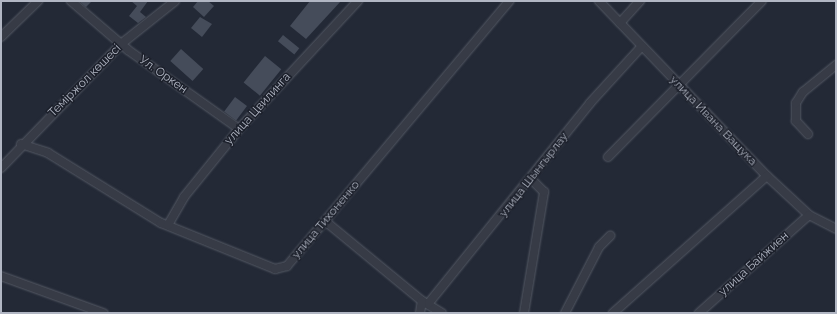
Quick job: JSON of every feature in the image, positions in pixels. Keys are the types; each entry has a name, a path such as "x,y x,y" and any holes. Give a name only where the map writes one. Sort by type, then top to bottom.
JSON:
{"street":[{"path":"1,37 38,1"},
{"name":"Ул. Оркен","path":"72,1 121,44 239,129"},
{"name":"Теміржол көшесі","path":"1,168 21,144 121,44 175,1"},
{"name":"улица Цвилинга","path":"168,225 184,197 239,129 358,1"},
{"name":"улица Тихоненко","path":"21,144 48,152 168,225 275,269 287,266 509,1"},
{"name":"улица Ивана Ващука","path":"599,1 679,87 767,176 809,215 836,229"},
{"path":"620,23 640,1"},
{"path":"608,157 679,87 762,1"},
{"name":"улица Шынгырлау","path":"425,302 531,179 590,103 642,46"},
{"path":"808,134 796,121 796,103 803,92 836,65"},
{"path":"613,313 767,176"},
{"path":"524,313 544,192 531,179"},
{"name":"улица Байжиен","path":"699,313 809,215"},
{"path":"325,221 425,302 442,313"},
{"path":"565,313 596,253 610,236"},
{"path":"1,276 103,313"},
{"path":"420,313 425,302"}],"building":[{"path":"79,1 92,1 86,7"},
{"path":"131,1 148,1 140,12 146,17 138,23 129,16 137,6"},
{"path":"198,1 208,1 214,6 204,17 193,7"},
{"path":"310,1 341,1 306,39 290,26"},
{"path":"200,17 212,24 202,37 191,28"},
{"path":"283,35 299,48 294,54 278,41"},
{"path":"181,49 203,69 193,81 170,61"},
{"path":"265,56 281,69 260,96 244,82"},
{"path":"235,97 247,106 236,120 224,111"}]}
